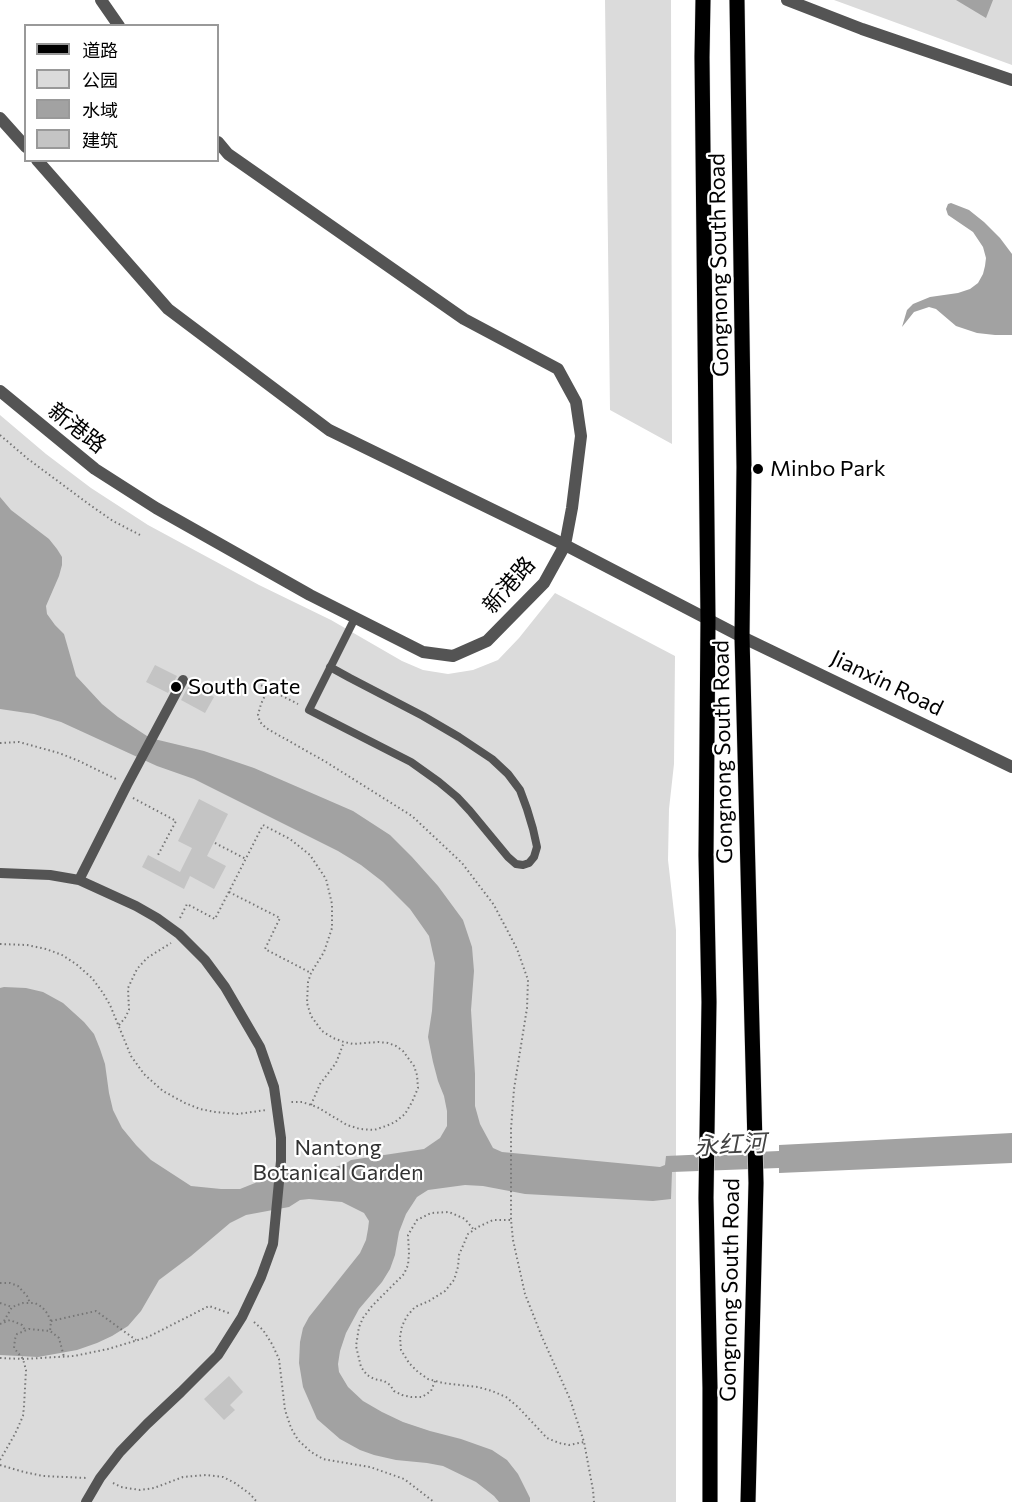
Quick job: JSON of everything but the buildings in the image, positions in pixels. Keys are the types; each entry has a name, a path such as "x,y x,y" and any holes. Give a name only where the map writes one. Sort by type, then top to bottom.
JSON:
{"main road":[{"name":"Gongnong South Road","path":"703,0 708,620 706,1198 710,1502"},
{"name":"Gongnong South Road","path":"737,0 744,455 742,637 756,1183 748,1502"}],"street":[{"path":"101,0 118,24"},
{"path":"787,0 862,29 1012,80"},
{"path":"0,118 24,145"},
{"name":"新港路","path":"0,392 95,469 156,508 310,595 423,652 453,656 487,641 544,583 565,545 581,436 576,402 558,369 464,318 228,154 219,143"},
{"name":"Jianxin Road","path":"39,162 168,309 329,430 565,545 742,637 1012,767"},
{"path":"79,880 183,680"},
{"path":"0,873 50,875 79,880 136,906 176,932 205,960 225,987 256,1038 274,1087 281,1138 273,1244 261,1277 242,1317 218,1355 120,1452 100,1478 86,1502"}],"lane":[{"path":"330,667 459,737 492,759 508,774 520,790 537,847 529,863 516,864 457,797 411,762 309,710 355,618"}],"path":[{"path":"0,435 90,505 113,521 142,536"},
{"path":"253,681 309,710"},
{"path":"268,689 258,715 260,722 266,728 326,762 412,816 462,863 494,905 517,949 528,980 527,1008 514,1089 510,1145 513,1240 525,1294 570,1399 584,1442 594,1502"},
{"path":"0,743 19,742 79,761 176,821 159,855"},
{"path":"0,944 27,945 46,949 76,964 92,978 103,993 131,1056 144,1074 163,1091 185,1103 208,1111 238,1114 261,1112 294,1102 317,1107 347,1125 374,1130 395,1122 405,1114 418,1088 414,1066 403,1051 388,1043 353,1044 333,1038 322,1031 311,1016 307,1003 307,992 311,973 324,952 332,928 332,904 326,879 310,855 290,839 263,825 215,919 187,904 169,945 147,958 137,969 128,988 128,1015 118,1026"},
{"path":"214,843 246,859"},
{"path":"230,892 280,918 265,948 311,973"},
{"path":"311,1105 320,1084 336,1063 344,1042"},
{"path":"435,1381 431,1391 422,1397 411,1397 394,1391 390,1385 367,1375 361,1367 356,1346 359,1327 372,1306 404,1274 408,1265 408,1235 417,1220 431,1213 449,1212 465,1219 474,1230"},
{"path":"511,1220 493,1220 468,1234 459,1255 454,1280 445,1291 415,1307 407,1316 400,1337 401,1350 418,1372 435,1381 478,1387 506,1397 547,1438 569,1445 584,1442"},
{"path":"0,1283 18,1286 30,1303"},
{"path":"0,1303 12,1307"},
{"path":"2,1322 12,1307 23,1303 35,1303 42,1307 51,1321 50,1331"},
{"path":"0,1358 64,1357 108,1349 148,1337 209,1306 253,1321 263,1330 279,1359 285,1410 291,1428 298,1440 311,1452 323,1459 370,1467 404,1479 434,1502"},
{"path":"51,1321 96,1311 136,1340"},
{"path":"2,1322 10,1320 17,1322 25,1330"},
{"path":"0,1460 23,1416 26,1370 23,1359 14,1348 17,1334 25,1330 50,1331 59,1338 64,1357"},
{"path":"0,1465 43,1476 100,1478 122,1487 140,1490 163,1485 183,1477 206,1475 223,1477 242,1488 257,1502"}],"green space":[{"path":"605,0 671,0 672,444 610,410"},
{"path":"834,0 1012,0 1012,65"},
{"name":"Nantong Botanical Garden","path":"0,415 91,488 148,525 259,585 331,620 402,661 423,670 448,674 473,670 498,660 555,593 675,656 674,764 669,809 668,860 676,930 676,1502 0,1502"}],"water":[{"path":"956,0 993,0 986,18"},
{"path":"951,203 969,210 984,222 1012,254 1012,335 977,333 956,326 936,309 929,307 914,312 902,327 907,310 913,304 930,297 970,289 978,283 983,274 986,258 983,247 973,232 948,215 946,209"},
{"path":"0,497 11,510 49,539 62,557 59,576 46,606 47,614 64,634 76,676 102,704 150,738 204,751 254,768 353,811 390,835 438,886 463,920 472,947 474,971 471,1010 475,1106 480,1124 493,1148 502,1152 660,1167 665,1165 666,1156 779,1151 779,1145 1012,1133 1012,1163 779,1173 779,1168 672,1172 671,1199 653,1201 525,1194 465,1185 428,1190 417,1197 406,1214 399,1232 390,1269 359,1309 346,1333 340,1351 339,1372 348,1387 363,1401 382,1412 403,1422 492,1450 507,1460 518,1474 530,1502 499,1502 476,1482 443,1466 396,1460 360,1450 340,1439 317,1419 303,1387 299,1363 303,1328 309,1317 360,1253 366,1240 369,1221 364,1213 342,1202 300,1200 289,1207 246,1215 230,1223 159,1280 141,1311 128,1326 97,1343 77,1350 38,1357 0,1355 0,988 26,988 43,992 63,1003 84,1022 94,1034 100,1049 113,1110 122,1128 151,1160 191,1186 240,1189 255,1183 265,1172 316,1173 351,1160 424,1149 440,1138 447,1126 447,1111 428,1037 435,963 429,936 410,909 383,882 338,851 194,779 157,766 61,722 34,714 0,709"}],"place":[{"name":"Minbo Park","path":"758,469"},
{"name":"South Gate","path":"176,687"}],"water label":[{"name":"永红河","path":"730,1145"}]}
